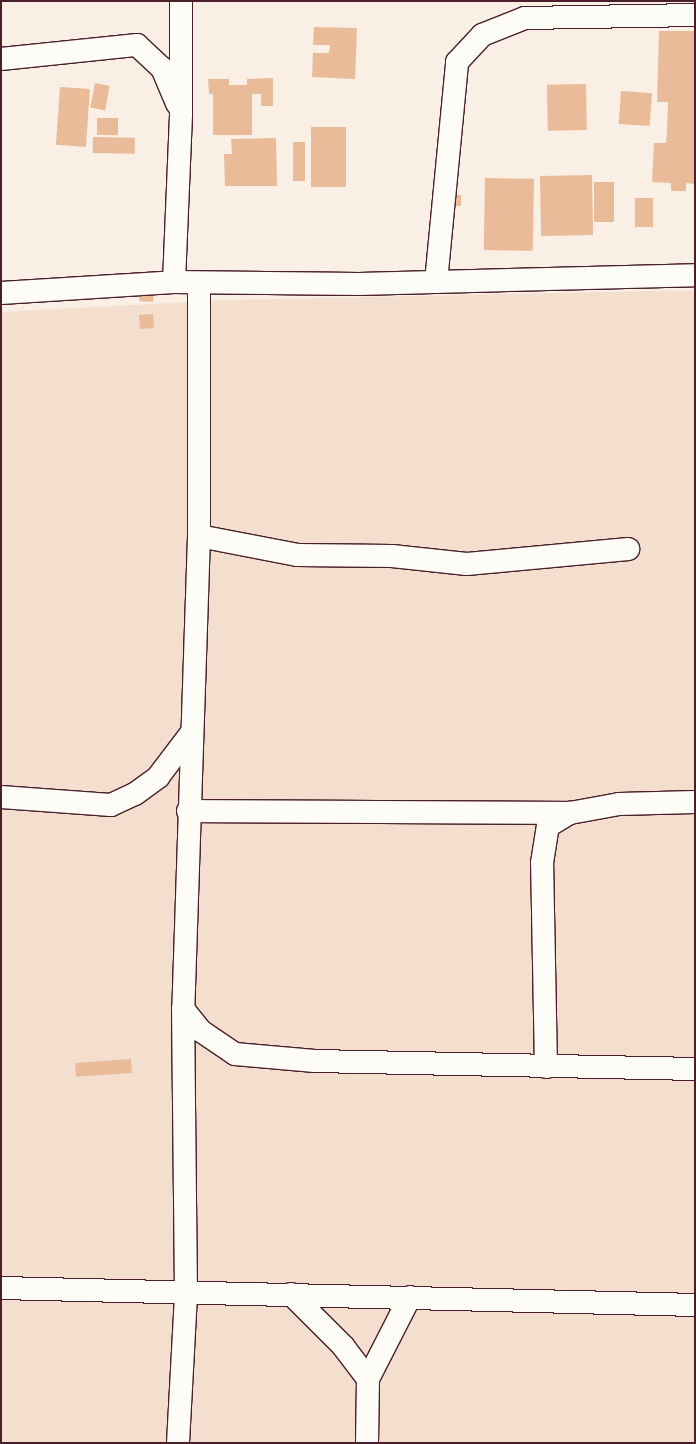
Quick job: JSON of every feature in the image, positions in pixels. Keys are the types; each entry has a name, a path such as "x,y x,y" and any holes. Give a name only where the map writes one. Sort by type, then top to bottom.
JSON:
{"street":[{"path":"174,282 181,113 181,1"},
{"path":"436,282 457,62 482,35 525,18 695,15"},
{"path":"1,59 137,45 162,68 181,113"},
{"path":"1,293 174,282 436,282 695,275"},
{"path":"178,1443 186,1293 183,1009 188,811 199,536 199,283"},
{"path":"199,536 298,555 392,556 467,564 628,548"},
{"path":"1,798 111,805 135,794 158,776 192,732"},
{"path":"188,811 570,813 618,804 695,802"},
{"path":"546,1067 542,862 548,826 570,813"},
{"path":"183,1009 200,1031 235,1054 315,1061 546,1067 695,1068"},
{"path":"1,1288 695,1305"},
{"path":"291,1294 343,1346 368,1379"},
{"path":"368,1443 368,1379 410,1297"}],"shaded area":[{"path":"695,290 695,1443 1,1443 1,312 225,300"}],"building":[{"path":"314,27 357,28 355,79 312,77 313,53 329,53 330,45 313,45"},
{"path":"659,31 695,31 695,184 686,183 686,191 671,191 671,183 652,182 654,143 666,143 667,131 668,102 657,102"},
{"path":"273,78 273,106 261,106 261,94 252,94 252,135 213,135 213,94 209,94 208,79 229,79 229,85 247,85 247,79"},
{"path":"95,83 110,86 105,110 90,108"},
{"path":"586,84 587,130 548,131 547,85"},
{"path":"60,87 90,89 86,147 56,145"},
{"path":"621,91 652,93 650,126 619,124"},
{"path":"97,118 118,118 118,135 97,135"},
{"path":"311,127 346,127 346,187 311,187"},
{"path":"93,137 135,138 135,154 93,153"},
{"path":"276,138 277,186 225,186 224,154 232,154 231,139"},
{"path":"293,142 305,142 305,181 293,181"},
{"path":"592,175 593,235 541,236 540,176"},
{"path":"485,178 534,179 533,251 484,250"},
{"path":"594,182 614,182 614,222 594,222"},
{"path":"449,195 461,195 461,206 449,206"},
{"path":"635,198 653,198 653,227 635,227"},
{"path":"140,288 154,289 153,302 139,301"},
{"path":"153,314 154,328 140,329 139,315"},
{"path":"131,1059 132,1073 76,1077 75,1063"}]}
